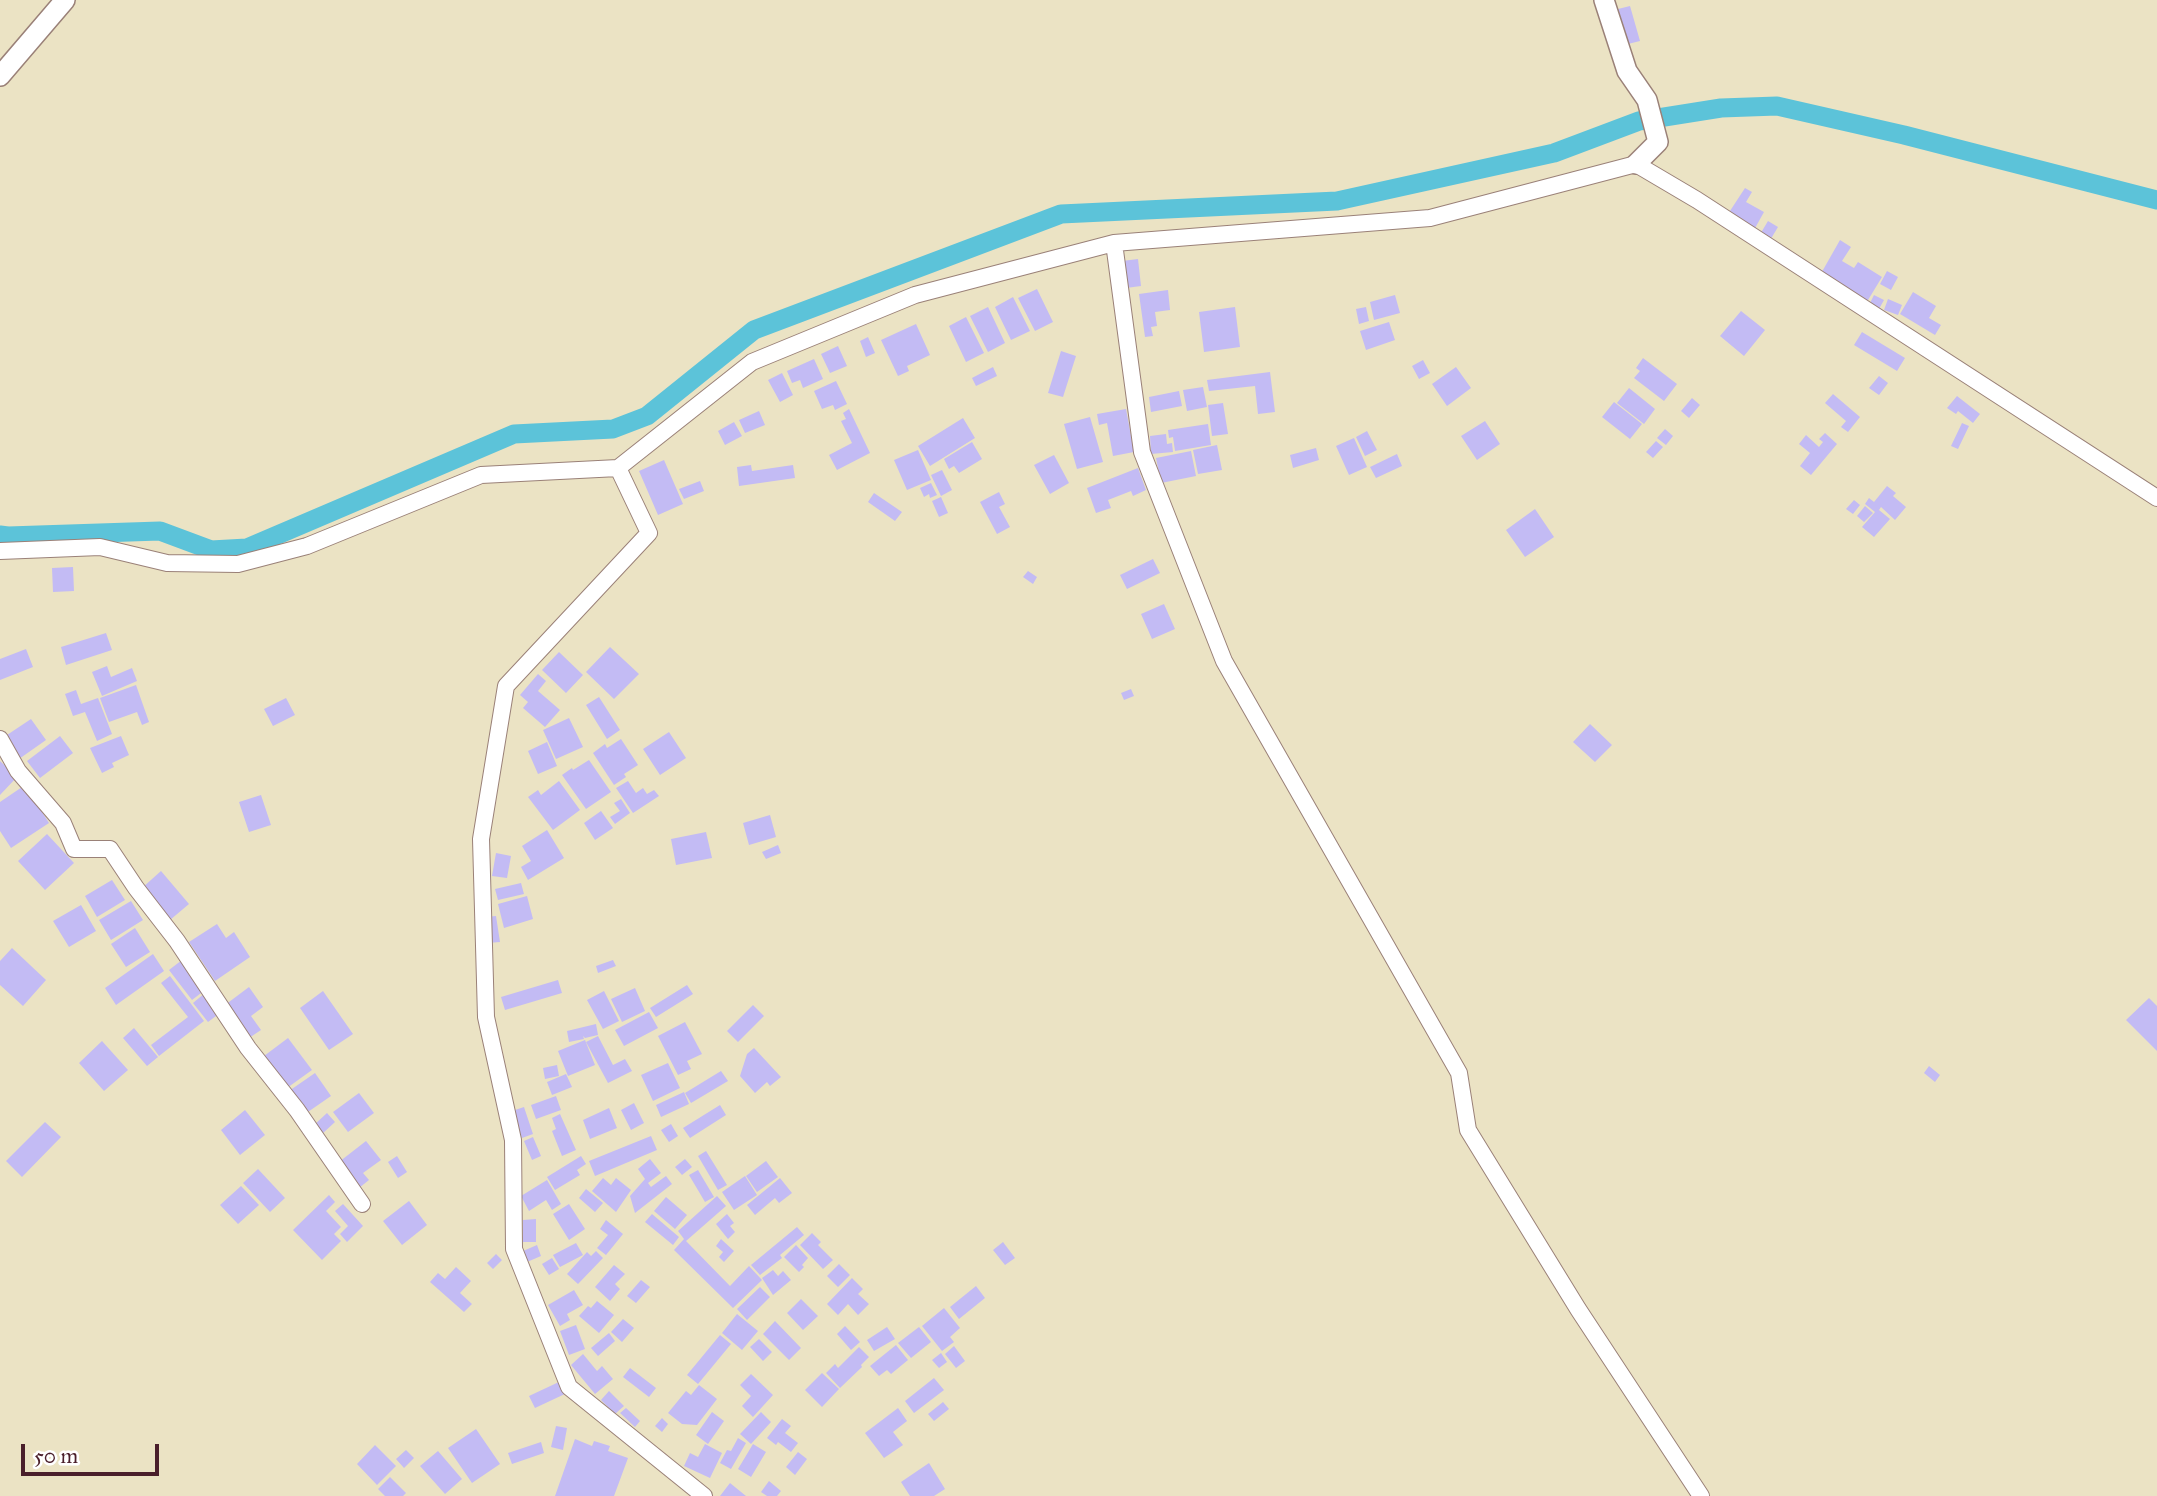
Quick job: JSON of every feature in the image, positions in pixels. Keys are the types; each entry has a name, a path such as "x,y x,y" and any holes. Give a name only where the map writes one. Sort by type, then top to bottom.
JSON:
{"street":[{"path":"0,76 65,0"},
{"path":"0,551 100,547 167,563 238,564 307,545 481,475 618,468 752,362 915,295 1114,243 1430,218 1636,164 1658,142 1647,100 1627,71 1604,0"},
{"path":"1636,164 1697,200 2157,498"},
{"path":"1114,243 1142,452 1224,661 1459,1073 1468,1130 1578,1309 1701,1496"},
{"path":"618,468 649,533 506,686 481,839 486,1017 513,1140 514,1249 569,1387 704,1496"},
{"path":"0,739 19,771 63,823 74,849 110,849 177,941 248,1048 297,1110 347,1186 362,1204"}],"building":[{"path":"1630,6 1640,41 1624,45 1614,10"},
{"path":"1745,188 1752,192 1746,202 1764,212 1754,230 1728,214"},
{"path":"1768,221 1778,227 1769,242 1759,236"},
{"path":"1840,240 1851,247 1842,261 1854,268 1858,262 1882,277 1865,305 1819,277"},
{"path":"1138,259 1141,286 1126,288 1122,261"},
{"path":"1887,271 1898,277 1891,290 1880,284"},
{"path":"1037,289 1053,322 1035,331 1018,298"},
{"path":"1168,290 1170,310 1155,312 1157,326 1151,327 1153,336 1145,337 1139,294"},
{"path":"1913,292 1936,306 1929,318 1941,325 1935,335 1900,314"},
{"path":"1395,295 1400,313 1374,320 1370,302"},
{"path":"1874,295 1884,300 1879,309 1870,303"},
{"path":"1013,297 1030,331 1011,340 995,307"},
{"path":"1888,299 1902,305 1898,315 1884,310"},
{"path":"988,307 1005,343 988,352 970,316"},
{"path":"1235,307 1240,347 1204,352 1199,312"},
{"path":"1366,307 1369,321 1359,324 1356,309"},
{"path":"1741,311 1765,330 1744,356 1720,336"},
{"path":"966,317 984,353 966,362 949,326"},
{"path":"1389,322 1395,340 1366,350 1360,331"},
{"path":"916,324 930,355 907,366 909,371 898,376 881,340"},
{"path":"1862,332 1905,358 1897,371 1854,345"},
{"path":"868,337 875,353 866,357 860,341"},
{"path":"838,346 847,366 830,373 821,354"},
{"path":"1061,351 1076,356 1063,397 1048,393"},
{"path":"1643,358 1677,384 1664,401 1634,378 1640,371 1636,368"},
{"path":"814,359 823,379 803,388 800,380 792,383 787,371"},
{"path":"1423,360 1430,373 1419,379 1412,366"},
{"path":"993,367 997,376 976,386 972,378"},
{"path":"1456,367 1471,388 1447,406 1432,384"},
{"path":"1270,372 1275,412 1258,414 1255,386 1209,391 1207,380"},
{"path":"782,373 793,395 780,402 768,380"},
{"path":"1879,376 1888,383 1879,395 1869,388"},
{"path":"836,381 847,404 835,410 833,405 822,409 814,391"},
{"path":"1203,387 1207,407 1187,411 1183,390"},
{"path":"1629,388 1655,409 1644,424 1617,403"},
{"path":"1179,391 1182,406 1151,412 1149,397"},
{"path":"1833,394 1860,417 1848,432 1841,427 1846,421 1825,403"},
{"path":"1957,396 1980,414 1973,423 1958,411 1956,414 1947,408"},
{"path":"1692,398 1700,405 1689,418 1681,411"},
{"path":"1614,402 1642,424 1630,439 1602,417"},
{"path":"1223,403 1228,434 1212,436 1208,405"},
{"path":"849,409 870,453 837,470 829,455 852,443 841,421 846,419 843,413"},
{"path":"1126,409 1134,452 1113,456 1107,423 1099,425 1097,414"},
{"path":"759,411 765,425 745,433 739,420"},
{"path":"1090,417 1103,462 1077,469 1064,424"},
{"path":"963,418 975,438 930,466 918,446"},
{"path":"1485,421 1500,444 1477,460 1461,436"},
{"path":"734,422 742,436 725,445 718,431"},
{"path":"1962,423 1969,426 1958,449 1951,446"},
{"path":"1208,424 1211,445 1175,451 1173,437 1169,438 1168,430"},
{"path":"1665,429 1673,436 1666,445 1657,438"},
{"path":"1367,431 1377,450 1365,456 1356,437"},
{"path":"1825,433 1837,444 1811,475 1800,466 1810,453 1799,444 1806,435 1819,447 1823,442 1819,439"},
{"path":"1166,434 1167,444 1172,443 1173,452 1151,454 1150,436"},
{"path":"1354,438 1367,467 1349,475 1336,446"},
{"path":"1656,441 1663,447 1653,458 1646,452"},
{"path":"972,442 982,459 959,473 954,466 949,469 944,459"},
{"path":"1217,445 1222,470 1198,474 1193,450"},
{"path":"1316,448 1319,460 1293,468 1290,455"},
{"path":"918,450 931,480 907,490 894,460"},
{"path":"1191,451 1196,476 1161,483 1156,458"},
{"path":"1397,454 1402,466 1376,478 1370,467"},
{"path":"1054,455 1069,483 1050,494 1034,465"},
{"path":"664,460 683,504 658,515 639,471"},
{"path":"751,465 752,471 793,465 795,478 739,486 737,467"},
{"path":"1138,468 1146,490 1133,496 1131,491 1108,500 1111,508 1096,513 1087,488"},
{"path":"942,470 952,490 941,496 931,475"},
{"path":"700,481 704,491 684,499 679,489"},
{"path":"931,483 937,495 930,498 929,494 924,497 920,488"},
{"path":"1887,486 1896,493 1893,496 1906,507 1895,520 1881,507 1879,510 1890,519 1874,537 1862,527 1875,512 1865,504 1869,498 1874,502"},
{"path":"999,492 1005,504 999,507 1010,527 997,534 980,502"},
{"path":"874,493 902,512 895,521 868,502"},
{"path":"941,497 948,513 939,517 932,501"},
{"path":"1854,500 1860,505 1853,514 1846,509"},
{"path":"1865,506 1873,513 1864,522 1857,516"},
{"path":"1535,509 1554,537 1525,557 1506,530"},
{"path":"1153,559 1160,573 1127,589 1120,575"},
{"path":"73,567 74,591 53,592 52,568"},
{"path":"1028,571 1037,577 1033,584 1023,577"},
{"path":"1164,604 1175,629 1152,639 1141,614"},
{"path":"106,633 112,650 66,665 61,647"},
{"path":"610,647 639,674 614,699 586,672"},
{"path":"26,649 33,667 0,680 0,659"},
{"path":"559,652 583,675 566,693 542,670"},
{"path":"107,666 111,677 132,668 137,681 102,696 92,672"},
{"path":"538,674 546,681 538,691 560,710 545,727 523,708 528,702 520,695"},
{"path":"136,685 149,722 142,725 137,712 109,722 100,698"},
{"path":"1131,689 1134,696 1124,700 1121,693"},
{"path":"76,690 81,704 98,698 112,734 97,741 85,712 73,716 65,694"},
{"path":"599,697 620,730 607,739 586,705"},
{"path":"286,698 295,715 273,726 264,709"},
{"path":"569,718 583,747 556,759 543,730"},
{"path":"31,719 46,740 19,759 4,737"},
{"path":"1590,724 1612,745 1595,762 1573,742"},
{"path":"669,732 686,758 660,775 643,749"},
{"path":"60,736 73,753 40,778 27,761"},
{"path":"121,736 129,755 112,763 114,767 102,773 90,748"},
{"path":"621,739 638,765 614,785 593,753 605,744 607,748"},
{"path":"547,742 557,766 538,774 528,751"},
{"path":"589,760 611,792 586,809 562,775"},
{"path":"0,761 17,777 0,795"},
{"path":"559,781 580,810 553,830 528,797 538,790 541,795"},
{"path":"628,781 636,793 643,788 647,794 654,790 659,796 633,813 616,788"},
{"path":"25,785 49,823 11,848 0,831 0,802"},
{"path":"261,795 271,825 249,832 239,802"},
{"path":"621,799 630,813 615,824 610,817 620,811 614,803"},
{"path":"601,811 613,828 595,840 584,823"},
{"path":"770,815 776,837 749,845 743,823"},
{"path":"547,830 564,858 528,880 521,867 531,861 522,846"},
{"path":"706,832 712,858 676,865 671,839"},
{"path":"47,834 74,863 45,890 18,861"},
{"path":"778,845 781,853 766,859 762,852"},
{"path":"496,853 511,856 507,878 492,876"},
{"path":"161,871 189,904 170,920 142,888"},
{"path":"112,880 125,900 97,917 85,896"},
{"path":"521,883 524,894 498,900 495,889"},
{"path":"527,896 533,919 504,928 498,904"},
{"path":"131,901 143,920 111,940 99,920"},
{"path":"81,905 96,931 69,947 53,921"},
{"path":"496,916 500,942 488,943 485,917"},
{"path":"217,924 226,938 234,932 250,957 215,981 189,942"},
{"path":"135,928 150,952 126,967 111,944"},
{"path":"12,948 46,980 23,1006 0,985 0,961"},
{"path":"153,954 164,971 116,1005 105,988"},
{"path":"182,960 205,990 192,1000 169,970"},
{"path":"613,960 616,966 598,973 596,966"},
{"path":"170,976 204,1021 159,1056 151,1045 188,1017 161,983"},
{"path":"558,980 562,993 505,1010 501,997"},
{"path":"687,985 693,994 656,1017 650,1008"},
{"path":"249,987 263,1007 251,1016 261,1030 249,1038 225,1005"},
{"path":"635,988 645,1011 622,1022 611,999"},
{"path":"323,991 353,1034 329,1050 300,1008"},
{"path":"604,991 619,1021 603,1029 587,1000"},
{"path":"205,993 220,1013 208,1022 193,1003"},
{"path":"2149,998 2157,1006 2157,1051 2126,1020"},
{"path":"753,1005 764,1016 738,1042 727,1031"},
{"path":"649,1012 658,1028 624,1046 615,1030"},
{"path":"685,1022 702,1054 687,1061 691,1069 678,1075 658,1036"},
{"path":"596,1024 598,1035 585,1038 583,1036 584,1039 569,1042 567,1031"},
{"path":"134,1028 158,1057 147,1066 123,1038"},
{"path":"598,1036 613,1065 625,1059 632,1071 608,1083 586,1042"},
{"path":"288,1038 312,1070 287,1088 264,1056"},
{"path":"585,1040 595,1065 568,1076 558,1051"},
{"path":"102,1041 128,1070 104,1091 79,1063"},
{"path":"754,1048 781,1077 770,1086 767,1082 755,1093 740,1076 747,1054"},
{"path":"668,1063 680,1088 653,1101 641,1075"},
{"path":"557,1065 559,1076 545,1079 543,1068"},
{"path":"1929,1066 1940,1075 1935,1082 1924,1073"},
{"path":"721,1071 728,1081 691,1103 685,1093"},
{"path":"315,1073 331,1096 305,1114 289,1091"},
{"path":"566,1074 572,1087 552,1095 547,1082"},
{"path":"684,1092 689,1104 661,1117 656,1105"},
{"path":"359,1093 374,1113 348,1132 333,1112"},
{"path":"556,1096 561,1110 536,1119 531,1105"},
{"path":"634,1103 644,1123 631,1130 621,1110"},
{"path":"720,1105 726,1115 690,1138 683,1128"},
{"path":"524,1107 533,1134 522,1138 512,1111"},
{"path":"609,1108 617,1128 590,1139 583,1120"},
{"path":"245,1110 265,1135 240,1155 221,1130"},
{"path":"327,1113 335,1122 322,1134 314,1125"},
{"path":"560,1114 576,1150 562,1156 552,1131 556,1129 552,1118"},
{"path":"45,1122 61,1137 22,1177 6,1161"},
{"path":"671,1124 678,1136 669,1142 661,1130"},
{"path":"651,1136 657,1150 595,1176 589,1161"},
{"path":"533,1137 541,1156 532,1160 524,1141"},
{"path":"366,1141 381,1160 363,1173 369,1180 359,1188 339,1162"},
{"path":"706,1151 727,1185 718,1190 698,1156"},
{"path":"397,1156 407,1172 398,1178 388,1162"},
{"path":"581,1156 586,1164 577,1170 580,1175 555,1190 547,1177"},
{"path":"650,1159 661,1173 648,1183 651,1187 666,1176 672,1184 635,1213 630,1196 645,1179 638,1169"},
{"path":"685,1159 692,1167 682,1175 675,1167"},
{"path":"766,1161 778,1177 757,1192 746,1176"},
{"path":"258,1169 285,1198 270,1212 243,1183"},
{"path":"698,1170 714,1197 705,1202 689,1175"},
{"path":"745,1176 757,1195 734,1210 722,1192"},
{"path":"603,1178 611,1185 616,1178 631,1190 616,1212 592,1191"},
{"path":"780,1178 792,1193 779,1203 775,1198 755,1215 747,1205"},
{"path":"547,1180 561,1204 552,1210 546,1200 529,1211 521,1196"},
{"path":"241,1186 259,1205 238,1224 220,1205"},
{"path":"586,1189 603,1203 595,1212 579,1198"},
{"path":"329,1195 335,1202 326,1211 341,1227 334,1234 341,1241 322,1260 293,1230"},
{"path":"717,1196 726,1206 686,1241 730,1286 749,1266 762,1280 733,1308 674,1250 684,1239 678,1231"},
{"path":"666,1197 687,1215 675,1229 654,1211"},
{"path":"409,1201 427,1225 402,1245 383,1221"},
{"path":"343,1204 363,1226 347,1242 340,1234 348,1226 335,1211"},
{"path":"569,1204 585,1229 569,1240 553,1214"},
{"path":"652,1214 679,1237 673,1245 645,1222"},
{"path":"727,1214 734,1223 730,1226 735,1232 728,1239 716,1224"},
{"path":"536,1219 536,1242 523,1242 523,1220"},
{"path":"606,1220 623,1234 606,1255 597,1248 608,1235 600,1229"},
{"path":"797,1227 804,1235 780,1255 782,1258 760,1275 751,1265"},
{"path":"812,1233 821,1242 818,1245 833,1260 823,1269 800,1245"},
{"path":"721,1239 734,1251 724,1262 719,1257 723,1252 716,1246"},
{"path":"1003,1242 1015,1258 1005,1265 993,1250"},
{"path":"576,1243 583,1255 560,1267 553,1255"},
{"path":"537,1245 541,1256 527,1262 523,1251"},
{"path":"796,1245 808,1258 799,1272 784,1257"},
{"path":"596,1251 603,1258 578,1284 567,1274 587,1252 591,1256"},
{"path":"496,1254 502,1260 493,1269 487,1263"},
{"path":"552,1258 559,1269 549,1275 542,1264"},
{"path":"839,1264 850,1275 838,1287 827,1276"},
{"path":"614,1265 625,1274 615,1284 620,1289 610,1301 595,1287"},
{"path":"456,1267 471,1281 460,1293 472,1304 464,1312 430,1282 438,1273 445,1279"},
{"path":"773,1270 778,1276 783,1271 791,1280 773,1295 762,1278"},
{"path":"852,1278 863,1289 858,1294 869,1304 858,1315 848,1304 838,1315 827,1304"},
{"path":"641,1280 650,1287 636,1303 627,1296"},
{"path":"976,1286 985,1298 959,1319 950,1307"},
{"path":"760,1287 770,1297 747,1320 737,1309"},
{"path":"574,1290 583,1305 567,1314 570,1320 560,1326 548,1305"},
{"path":"801,1299 818,1316 803,1330 787,1313"},
{"path":"597,1301 614,1315 599,1333 579,1316"},
{"path":"944,1308 960,1328 950,1337 954,1342 942,1351 922,1326"},
{"path":"737,1314 758,1331 742,1350 722,1333"},
{"path":"623,1319 634,1328 622,1342 611,1332"},
{"path":"775,1321 801,1348 789,1360 763,1334"},
{"path":"576,1325 585,1349 569,1355 560,1331"},
{"path":"845,1326 860,1342 851,1350 837,1334"},
{"path":"887,1327 895,1339 874,1351 867,1340"},
{"path":"919,1327 931,1342 911,1358 898,1343"},
{"path":"609,1333 615,1341 598,1356 591,1348"},
{"path":"720,1335 731,1344 698,1384 687,1375"},
{"path":"759,1339 772,1352 763,1361 750,1347"},
{"path":"896,1345 908,1360 891,1374 887,1370 879,1376 870,1366"},
{"path":"954,1346 965,1361 956,1368 945,1354"},
{"path":"859,1347 869,1357 840,1388 826,1373 835,1364 838,1368"},
{"path":"941,1353 947,1362 939,1368 932,1360"},
{"path":"583,1354 597,1371 602,1366 613,1379 595,1394 571,1365"},
{"path":"630,1368 656,1388 649,1397 623,1377"},
{"path":"822,1373 839,1389 822,1407 805,1390"},
{"path":"751,1374 773,1395 753,1417 742,1406 751,1396 740,1385"},
{"path":"934,1378 944,1390 914,1413 905,1401"},
{"path":"561,1381 567,1393 535,1408 529,1396"},
{"path":"699,1385 717,1399 697,1425 682,1424 668,1413 686,1391 691,1395"},
{"path":"609,1391 624,1406 615,1414 601,1400"},
{"path":"943,1402 949,1409 934,1421 928,1414"},
{"path":"626,1408 640,1421 635,1427 620,1413"},
{"path":"898,1408 907,1421 893,1432 903,1445 884,1458 865,1433"},
{"path":"712,1412 724,1421 708,1444 696,1435"},
{"path":"761,1412 771,1422 751,1444 740,1434"},
{"path":"662,1418 668,1424 662,1432 655,1426"},
{"path":"782,1419 791,1426 785,1433 798,1443 791,1452 767,1438"},
{"path":"556,1426 567,1428 563,1450 551,1447"},
{"path":"476,1429 500,1464 472,1483 448,1448"},
{"path":"738,1438 746,1443 731,1469 720,1463"},
{"path":"575,1439 592,1446 594,1441 610,1446 608,1451 628,1458 614,1496 555,1496"},
{"path":"541,1442 544,1453 512,1464 508,1453"},
{"path":"705,1444 722,1453 710,1478 684,1466 690,1453 698,1457"},
{"path":"753,1444 766,1452 751,1477 738,1469"},
{"path":"375,1445 396,1466 377,1485 357,1464"},
{"path":"406,1450 414,1458 404,1468 396,1459"},
{"path":"438,1451 462,1479 445,1494 420,1466"},
{"path":"798,1452 807,1459 795,1475 786,1467"},
{"path":"929,1463 945,1489 934,1496 910,1496 901,1482"},
{"path":"390,1477 406,1493 403,1496 385,1496 378,1489"},
{"path":"769,1481 781,1491 777,1496 767,1496 761,1492"},
{"path":"730,1483 746,1496 720,1496"}],"waterway":[{"path":"0,535 160,531 211,550 247,548 514,434 613,429 647,416 754,330 1061,214 1337,201 1554,153 1639,121 1721,108 1777,106 1904,135 2157,200"}]}
